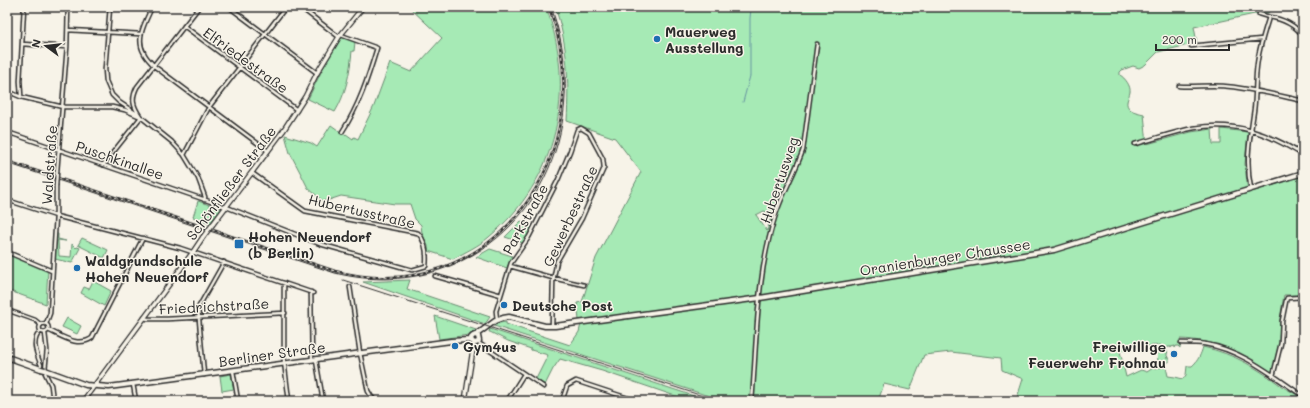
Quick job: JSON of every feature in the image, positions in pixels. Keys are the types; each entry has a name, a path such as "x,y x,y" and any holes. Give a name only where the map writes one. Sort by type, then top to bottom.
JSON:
{"main road":[{"name":"Schönfließer Straße","path":"83,401 203,237 269,151 297,110 340,36 363,7"},
{"name":"Oranienburger Chaussee","path":"552,326 760,298 1054,250 1303,173"},
{"path":"465,401 475,339 490,324 498,320 513,319 545,326 552,326"},
{"name":"Berliner Straße","path":"7,357 44,369 76,382 93,386 107,387 475,339"}],"street":[{"path":"21,97 20,81 24,7"},
{"name":"Waldstraße","path":"46,324 50,313 56,216 56,186 63,107 68,7"},
{"path":"110,7 105,75 107,85 112,95 119,102 141,117 172,142 184,155 198,178 205,197 204,200"},
{"path":"152,7 141,34 140,41 144,53 154,66 269,151"},
{"path":"141,117 134,107 133,97 137,87 199,7"},
{"path":"229,7 318,73"},
{"path":"184,155 209,107 286,7"},
{"path":"300,7 340,36 378,48 362,95 342,132"},
{"path":"1259,14 1288,23 1303,36"},
{"path":"1251,189 1248,157 1257,64 1262,39 1269,17"},
{"name":"Elfriedestraße","path":"184,26 297,110"},
{"path":"68,30 141,34"},
{"path":"1191,46 1262,39"},
{"path":"22,44 67,47"},
{"name":"Hubertusweg","path":"752,401 764,265 775,217 803,150 817,44"},
{"path":"1179,86 1217,86 1255,90 1303,101"},
{"path":"7,92 21,97 63,107 112,107 125,110 141,117"},
{"path":"1303,106 1303,129"},
{"path":"103,165 141,117"},
{"path":"1135,144 1193,128 1230,126 1251,130 1274,138 1303,155"},
{"name":"Gewerbestraße","path":"552,326 553,278 557,260 582,219 604,168 603,159 589,132 581,128 577,130"},
{"name":"Parkstraße","path":"498,320 496,311 510,266 514,257 530,237 555,187 577,130"},
{"name":"Puschkinallee","path":"7,132 226,207 320,244 412,270 425,267"},
{"name":"Hubertusstraße","path":"252,173 305,210 418,234 426,250 425,267"},
{"path":"7,200 56,216 193,252 312,292 314,359 323,401"},
{"path":"41,325 46,324 48,330 78,343 86,342 92,338 143,238"},
{"path":"7,252 52,271"},
{"path":"204,375 198,308 224,262"},
{"name":"Gewerbestraße","path":"510,266 584,285"},
{"path":"435,276 500,295"},
{"path":"284,283 284,364 289,401"},
{"path":"350,287 360,353 369,394 375,401"},
{"path":"1273,376 1281,342 1282,321 1287,298 1303,297"},
{"path":"7,310 35,320 41,325"},
{"name":"Friedrichstraße","path":"144,318 198,318 285,313"},
{"path":"41,325 41,331 36,336 35,349 51,385 53,401"},
{"path":"45,333 48,330"},
{"path":"41,331 45,333"},
{"path":"44,369 47,350 45,333"},
{"path":"475,339 544,388"},
{"path":"1181,343 1204,344 1230,351 1256,364 1303,396"},
{"path":"233,370 238,401"},
{"path":"506,400 524,374"},
{"path":"562,401 567,386 576,381 638,401"},
{"path":"133,384 136,401"}],"green space":[{"path":"409,7 546,7 555,38 560,70 560,101 555,132 546,161 531,189 513,214 485,240 453,259 428,251 428,246 422,233 421,225 415,219 410,204 395,204 341,196 323,201 308,188 290,153 285,135 311,143 317,147 331,125 345,135 346,134 353,139 354,137 358,139 374,106 390,63 411,72 442,38"},
{"path":"555,7 1289,7 1269,11 1268,13 1264,12 1194,27 1197,43 1158,52 1145,65 1139,68 1133,66 1120,72 1120,75 1126,80 1130,87 1127,106 1132,111 1144,114 1147,144 1191,132 1212,129 1213,144 1221,144 1221,129 1248,132 1245,164 1248,193 1303,176 1303,295 1284,295 1280,319 1280,341 1273,371 1271,372 1228,348 1193,340 1180,339 1180,348 1178,346 1175,348 1175,346 1168,347 1166,349 1168,357 1166,358 1169,358 1169,362 1158,362 1157,350 1161,345 1138,347 1120,351 1126,377 1141,370 1147,372 1153,368 1166,367 1168,376 1183,379 1186,375 1187,366 1192,366 1196,362 1203,347 1215,350 1245,362 1297,395 1303,401 1016,401 1023,379 1002,370 1001,358 951,352 924,355 910,390 884,384 878,401 724,401 494,326 498,323 506,322 506,324 570,345 579,332 582,320 579,320 577,303 582,302 596,258 641,172 615,138 567,121 567,63 563,35","holes":["764,211 772,214 767,231 756,215"]},
{"path":"342,37 355,42 345,90 335,112 308,99 322,70"},
{"path":"198,201 221,209 210,223 193,217"},
{"path":"521,221 532,227 523,243 505,237"},
{"path":"56,233 58,234 58,239 66,241 58,240 59,256 71,257 72,244 76,248 80,248 72,263 55,259"},
{"path":"82,238 108,250 104,258 78,245"},
{"path":"490,249 512,256 507,268 476,257"},
{"path":"7,253 48,269 46,304 7,290"},
{"path":"410,280 407,289 490,317 485,324 363,282"},
{"path":"93,281 111,291 104,306 81,293 84,287 89,289"},
{"path":"435,316 479,331 469,335 439,339"},
{"path":"67,318 81,326 77,334 62,327"},
{"path":"490,329 709,401 690,401 602,371 560,359 545,385 536,379 548,355 508,341 489,332"},
{"path":"231,374 234,389 222,391 220,376"}],"waterway":[{"path":"743,102 750,76 751,9"}],"tram line":[{"path":"7,163 335,273 362,278 390,279 418,276 432,272 445,268 482,249 512,225 535,194 552,160 562,123 565,85 562,46 551,7"},
{"path":"343,280 718,401"}],"railway":[{"path":"7,161 335,271 392,277 444,267 488,243 523,208 548,164 561,115 562,61 549,7"}],"place":[{"name":"Mauerweg Ausstellung","path":"657,39"},
{"name":"Hohen Neuendorf (b Berlin)","path":"239,244"},
{"name":"Waldgrundschule Hohen Neuendorf","path":"77,268"},
{"name":"Deutsche Post","path":"504,305"},
{"name":"Gym4us","path":"455,346"},
{"name":"Freiwillige Feuerwehr Frohnau","path":"1174,354"}]}
